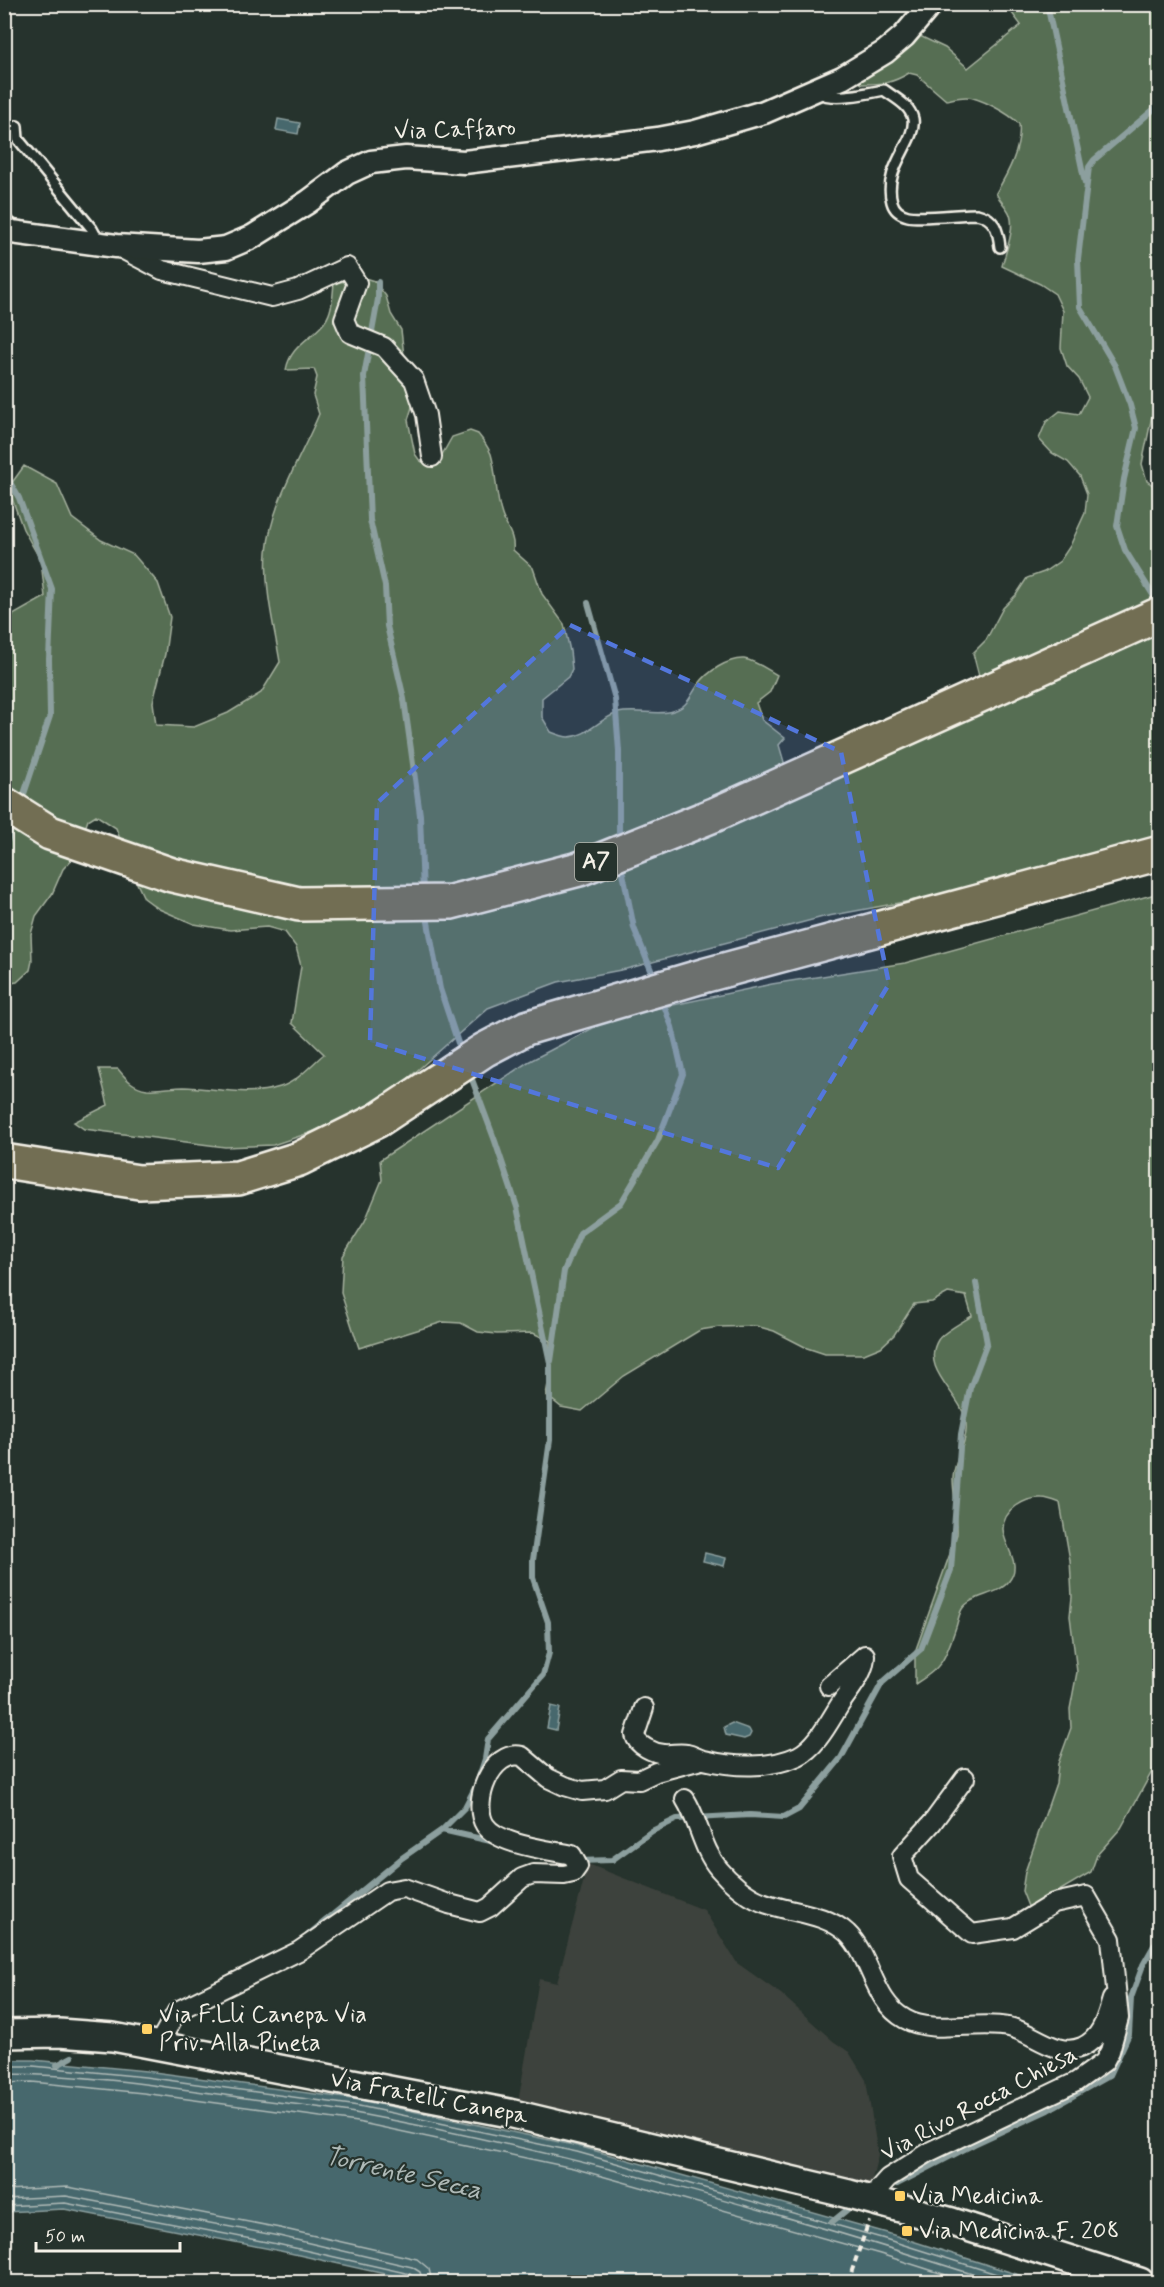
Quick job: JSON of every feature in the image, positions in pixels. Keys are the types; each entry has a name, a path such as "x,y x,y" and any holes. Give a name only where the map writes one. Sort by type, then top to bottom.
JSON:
{"highway":[{"name":"A7","path":"4,804 50,833 172,875 299,904 451,902 579,869 716,814 1160,614"},
{"path":"4,1161 139,1182 238,1178 299,1159 378,1120 484,1050 526,1028 706,975 1160,853"}],"main road":[{"name":"Via Fratelli Canepa","path":"4,2034 70,2034 113,2037 509,2113 875,2201 952,2222 1140,2283"}],"street":[{"name":"Via Caffaro","path":"4,227 12,232 108,245 198,251 226,248 252,237 308,202 347,173 371,162 406,158 464,162 658,139 695,132 764,112 842,78 885,51 904,36 931,4"},
{"path":"108,245 162,270 272,297 298,290 347,267 357,283 344,319 350,333 384,347 414,380 426,415 432,457"},
{"path":"644,1708 635,1735 638,1742 649,1749 663,1754 683,1753 701,1760 746,1766 769,1764 796,1757 817,1739 858,1679 865,1664 865,1655 829,1686"},
{"path":"158,2045 177,2011 299,1951 387,1891 404,1888 480,1912 490,1907 522,1878 533,1874 573,1873 578,1866 572,1855 523,1845 499,1837 485,1826 480,1805 489,1772 500,1760 517,1755 522,1756 548,1778 582,1791 605,1789 621,1779 639,1780 656,1772 701,1760"},
{"path":"685,1799 693,1811 712,1860 732,1882 761,1902 825,1920 847,1933 856,1944 887,2003 906,2020 929,2026 976,2024 1009,2027 1057,2048 1081,2047 1096,2037 1107,2017 1116,1986 1111,1939 1086,1896 1054,1903 1013,1928 972,1934 909,1879 902,1856 932,1823 965,1778"},
{"name":"Via Rivo Rocca Chiesa","path":"875,2201 879,2188 888,2178 931,2151 1076,2082 1104,2062 1110,2051 1119,2018 1116,1986"}],"lane":[{"path":"816,90 824,96 884,90 903,103 912,116 914,126 889,186 892,204 897,212 909,216 977,214 986,216 998,228 1000,247"},
{"path":"16,126 18,139 92,229 108,245"}],"path":[{"path":"848,2283 875,2201"}],"highlighted area":[{"path":"570,625 841,752 889,984 778,1168 370,1042 377,803"}],"shaded area":[{"path":"588,1864 704,1910 737,1963 781,1994 833,2041 849,2052 866,2080 878,2155 870,2187 518,2103 539,1979 557,1983"}],"green space":[{"path":"1006,5 1159,5 1160,406 1153,411 1142,464 1147,481 1160,490 1159,840 969,890 823,917 626,969 558,982 488,1008 394,1091 312,1132 273,1145 225,1147 84,1129 74,1122 108,1105 99,1069 118,1069 130,1082 147,1089 184,1087 256,1091 286,1085 324,1054 292,1023 301,966 296,947 285,932 267,927 230,930 194,924 159,909 144,898 116,828 96,815 88,820 75,856 63,869 52,894 36,916 31,934 30,970 17,982 5,984 5,622 45,597 41,561 23,529 10,493 11,484 24,466 57,484 72,518 101,540 134,555 158,583 170,617 165,654 153,702 156,725 194,727 228,713 261,693 280,662 270,607 267,552 280,498 319,414 313,395 317,377 314,369 286,370 289,360 300,345 321,327 326,319 332,304 334,283 365,278 374,281 386,296 391,314 401,330 404,356 418,388 408,420 415,454 420,461 430,465 438,462 452,437 470,431 478,434 491,454 500,507 511,536 513,550 533,568 542,594 564,624 572,669 568,677 542,698 542,717 551,732 567,737 576,736 618,713 661,713 678,709 685,704 702,680 712,671 725,663 744,659 777,675 770,692 756,703 762,720 785,738 779,745 788,776 985,699 973,653 986,640 1003,608 1016,595 1027,578 1044,572 1060,561 1070,546 1085,513 1087,494 1080,476 1068,462 1052,453 1039,439 1046,422 1060,411 1079,414 1088,397 1079,379 1067,366 1061,348 1063,311 1055,294 1040,284 1002,266 1010,237 1011,222 1007,209 996,193 1016,151 1019,124 1002,111 972,98 946,100 917,75 909,73 881,83 862,84 856,80 920,36 945,48 968,68 1021,25"},
{"path":"1159,893 1159,1765 1154,1768 1121,1828 1097,1855 1091,1872 1029,1909 1022,1891 1025,1872 1056,1783 1058,1764 1071,1728 1070,1709 1077,1672 1070,1616 1072,1597 1070,1560 1060,1503 1047,1498 1035,1498 1022,1502 1011,1511 1004,1522 1003,1529 1014,1562 1013,1574 1009,1581 998,1590 966,1604 959,1615 942,1661 932,1672 915,1684 915,1652 957,1534 953,1478 966,1431 963,1413 938,1373 934,1362 934,1351 940,1337 972,1316 966,1296 948,1293 932,1302 914,1304 894,1335 881,1347 864,1354 825,1354 807,1348 774,1331 756,1326 700,1330 624,1376 582,1411 561,1407 546,1395 550,1341 533,1333 478,1332 461,1323 443,1322 359,1348 341,1293 343,1256 365,1221 382,1180 380,1160 528,1062 612,1018 772,984 905,963"}],"water":[{"path":"278,119 300,123 298,134 276,130"},
{"path":"705,1553 726,1558 724,1566 703,1561"},
{"path":"551,1706 560,1708 556,1730 547,1728"},
{"path":"732,1723 749,1729 751,1733 749,1737 744,1739 726,1735 724,1727"},
{"name":"Torrente Secca","path":"5,2060 33,2060 146,2071 360,2100 578,2146 887,2233 1041,2282 421,2282 276,2250 64,2209 5,2212"}],"waterway":[{"path":"1047,4 1085,183"},
{"path":"1153,595 1125,550 1117,526 1124,479 1136,428 1115,366 1080,307 1078,259 1089,167 1094,160 1160,104"},
{"path":"378,282 378,299 364,376 370,520 385,586 387,626 404,699 420,815 423,893"},
{"path":"4,472 19,498 52,589 49,659 50,716 22,800"},
{"path":"588,603 615,699 619,751 619,832"},
{"path":"4,853 10,831"},
{"path":"623,873 634,928 651,970"},
{"path":"428,922 440,989 458,1043"},
{"path":"551,1361 564,1271 580,1233 621,1203 658,1140 683,1074 665,1008"},
{"path":"308,1935 402,1858 442,1830 465,1807 476,1786 485,1759 488,1739 543,1675 549,1653 548,1622 533,1578 533,1560 550,1440 550,1363 517,1207 470,1074"},
{"path":"578,1861 612,1860 652,1831 677,1819 750,1815 784,1817 799,1809 841,1758 882,1683 921,1649 951,1570 961,1434 970,1388 987,1343 976,1283"},
{"path":"442,1830 495,1842"},
{"path":"897,2184 974,2144 1048,2110 1110,2075 1129,2034 1131,1998 1143,1965 1160,1935"},
{"path":"57,2065 72,2057"},
{"path":"832,2222 848,2209"}],"place":[{"name":"Via F.Lli Canepa Via Priv. Alla Pineta","path":"147,2029"},
{"name":"Via Medicina","path":"900,2196"},
{"name":"Via Medicina F. 208","path":"907,2231"}]}
